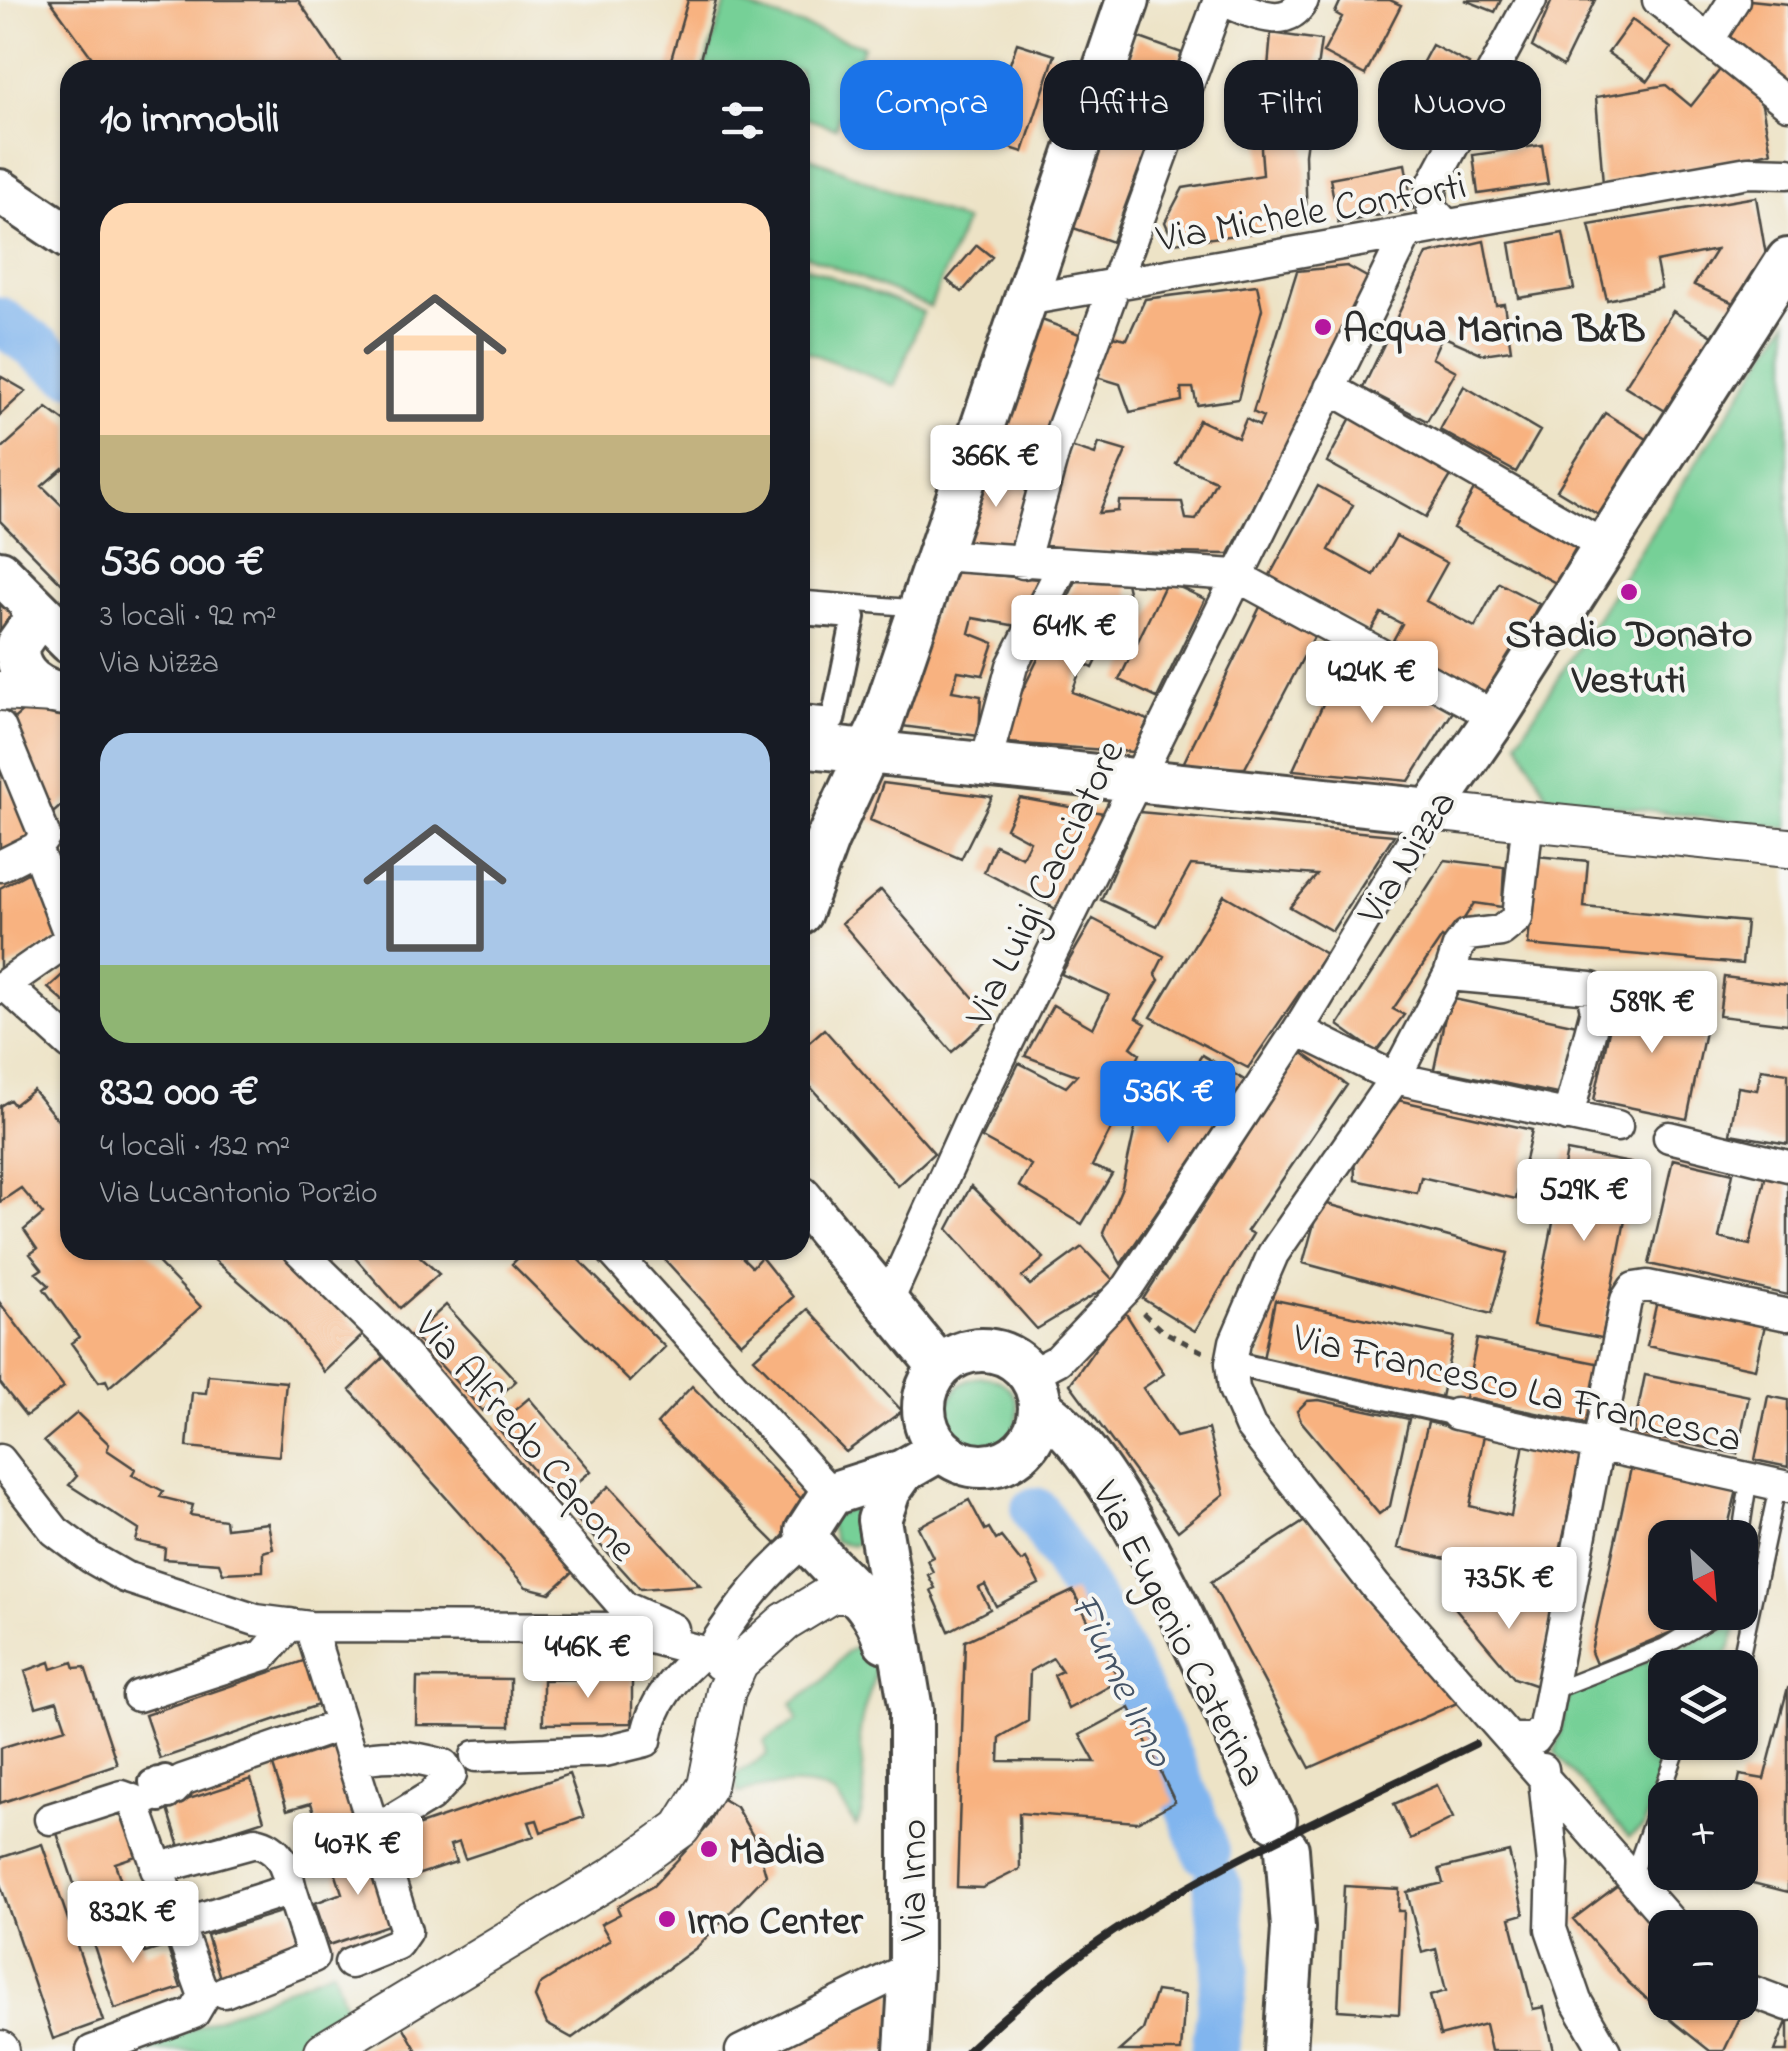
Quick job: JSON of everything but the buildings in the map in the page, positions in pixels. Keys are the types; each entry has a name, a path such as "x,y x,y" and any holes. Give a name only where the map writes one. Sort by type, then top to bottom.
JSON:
{"main road":[{"path":"810,886 827,840 876,739 1128,0"},
{"path":"0,191 60,231"},
{"name":"Via Nizza","path":"1431,811 1496,717 1788,260"},
{"path":"0,572 60,632"},
{"path":"30,602 35,620 18,644 16,658 41,688 60,693"},
{"path":"817,732 876,739 986,762 1431,811"},
{"path":"810,1210 940,1367"},
{"path":"974,1350 1011,1357 1032,1388 1030,1440 1004,1461 970,1464 941,1449 924,1417 924,1399 940,1367 974,1350"},
{"name":"Via Eugenio Caterina","path":"1032,1388 1078,1441 1138,1535 1281,1834 1293,1928 1285,2051"},
{"path":"807,1539 816,1511 846,1488 903,1471 941,1449"},
{"name":"Via Irno","path":"903,1471 886,1498 880,1532 911,1710 911,1967 906,2051"},
{"name":"Via Irno","path":"807,1539 869,1605 911,1710"}],"street":[{"path":"1023,564 1050,463 1116,286 1152,173 1220,0 1276,19 1292,14 1303,0"},
{"path":"1446,225 1432,209 1432,187 1530,0"},
{"path":"1658,0 1788,104"},
{"path":"1710,38 1734,0"},
{"name":"Via Michele Conforti","path":"1026,300 1748,172 1788,173"},
{"name":"Via Luigi Cacciatore","path":"888,1301 972,1113 1407,233"},
{"path":"1330,388 1603,545"},
{"path":"976,440 1050,463"},
{"path":"938,555 1023,564 1235,575 1496,717"},
{"path":"986,762 1012,666 1063,566"},
{"path":"810,614 854,617 817,732"},
{"path":"0,691 60,694"},
{"path":"0,727 45,836 36,848 0,866"},
{"path":"1431,811 1788,848"},
{"name":"Via Nizza","path":"1032,1388 1041,1369 1058,1360 1123,1292 1298,1030 1431,811"},
{"path":"1528,819 1517,918 1487,936 1477,932 1468,936 1458,946 1450,975 1395,1078 1273,1254 1248,1307 1230,1364 1234,1388 1250,1426 1376,1586 1660,1910"},
{"path":"36,848 60,912"},
{"path":"60,945 2,986 60,1035"},
{"path":"1450,975 1591,988 1596,1010 1568,1116"},
{"path":"1298,1030 1395,1078 1617,1126"},
{"path":"1669,1137 1788,1166"},
{"name":"Via Alfredo Capone","path":"309,1260 391,1340 624,1607 721,1663"},
{"path":"621,1260 846,1488"},
{"path":"1605,2051 1576,2001 1551,1929 1553,1864 1543,1773 1544,1726 1626,1300 1634,1288 1647,1286 1788,1315"},
{"name":"Via Francesco La Francesca","path":"1230,1364 1772,1484"},
{"path":"0,1460 55,1531 125,1577 211,1607 300,1626 612,1628 721,1663"},
{"path":"324,2051 616,1875 680,1828 707,1786 721,1663 766,1572 807,1539"},
{"path":"476,1756 605,1752 646,1741 648,1718 684,1668 721,1663 831,1594 850,1594 869,1605"},
{"path":"138,1696 264,1655 300,1626"},
{"path":"300,1626 341,1724 406,1931 397,1944 350,1963"},
{"path":"136,1808 154,1800 149,1783 160,1800 164,1798 158,1779 169,1797 165,1777 176,1793 182,1780 341,1724"},
{"path":"1512,1739 1535,1740 1544,1726"},
{"path":"352,1760 384,1754 409,1755 444,1765 451,1776 448,1783 376,1835"},
{"path":"50,1820 122,1796 133,1800 204,1996 200,2008 92,2051"},
{"path":"1549,1817 1578,1819 1596,1835"},
{"path":"156,1869 256,1842 278,1853 313,1957 224,1992"},
{"path":"176,1926 288,1880"},
{"path":"741,2051 911,1967"},
{"path":"1758,1994 1788,2005"}],"lane":[{"path":"810,600 920,608"},
{"path":"1751,1520 1772,1484"},
{"path":"1742,1650 1772,1484"},
{"path":"1552,1691 1664,1647 1692,1630"},
{"path":"1632,1877 1674,1760"}],"path":[{"path":"1123,1292 1161,1330 1230,1364"},
{"path":"288,1880 376,1835"}],"green space":[{"path":"727,0 863,46 858,60 840,60 840,113 835,128 810,119 810,60 706,60"},
{"path":"810,157 965,222 930,307 810,257"},
{"path":"810,269 923,312 895,386 810,353"},
{"path":"1788,320 1788,828 1548,797 1518,740"},
{"path":"983,1377 1008,1387 1018,1412 1008,1437 983,1447 958,1437 948,1412 958,1387"},
{"path":"858,1506 864,1511 864,1538 853,1545 834,1541 828,1517"},
{"path":"1721,1630 1736,1630 1728,1650 1673,1650"},
{"path":"856,1647 874,1656 875,1666 861,1722 864,1792 856,1826 840,1801 823,1789 786,1785 738,1793 735,1775 767,1755 764,1741 798,1720 792,1704 822,1682 846,1652"},
{"path":"1648,1660 1648,1760 1666,1760 1660,1780 1648,1780 1644,1826 1629,1837 1555,1753 1570,1693"},
{"path":"333,1969 347,2014 290,2051 140,2051"}],"waterway":[{"name":"Fiume Irno","path":"0,321 60,364"},
{"name":"Fiume Irno","path":"1035,1511 1130,1676 1206,1851"},
{"name":"Fiume Irno","path":"1215,2051 1226,1966 1217,1885"}],"railway":[{"path":"967,2051 1044,1983 1128,1922 1256,1850 1475,1744"}],"place":[{"name":"Acqua Marina B&B","path":"1323,327"},
{"name":"Stadio Donato Vestuti","path":"1629,592"},
{"name":"Màdia","path":"709,1849"},
{"name":"Irno Center","path":"667,1919"}]}
